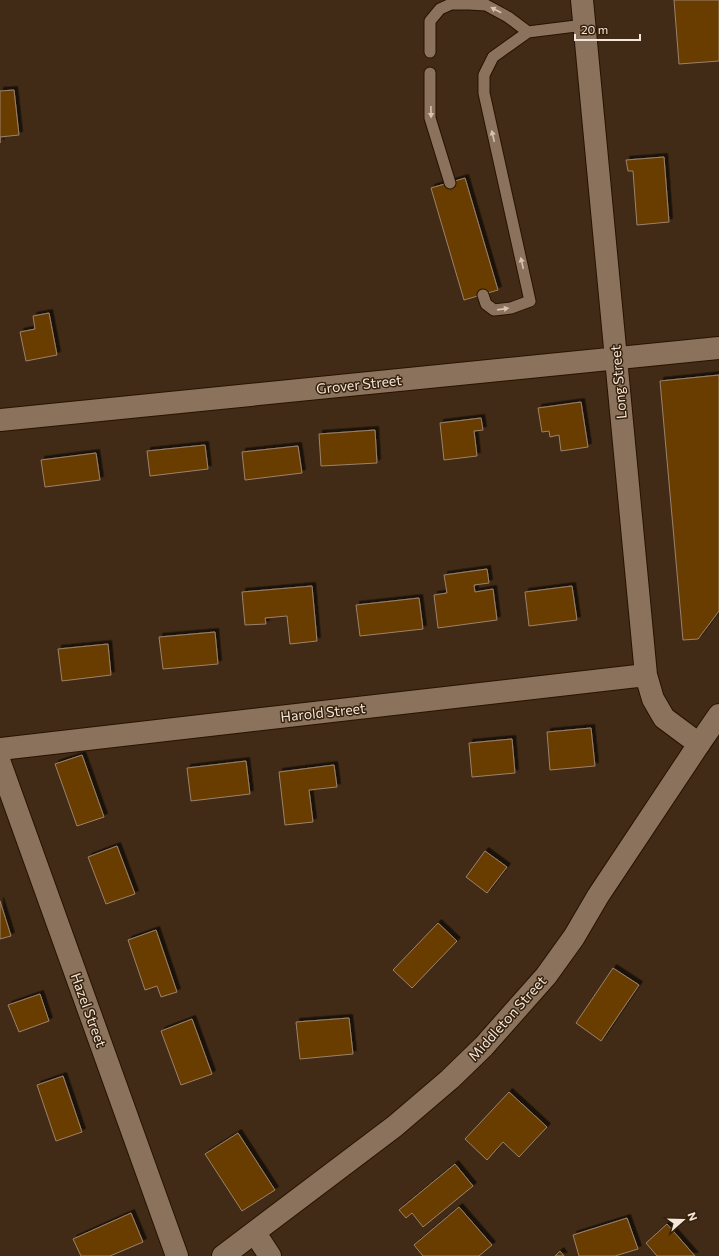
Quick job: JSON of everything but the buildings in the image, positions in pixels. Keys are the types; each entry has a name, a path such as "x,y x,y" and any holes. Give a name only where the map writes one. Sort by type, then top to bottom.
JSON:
{"street":[{"name":"Long Street","path":"582,0 646,675 653,699 664,718 698,744"},
{"name":"Grover Street","path":"0,420 719,348"},
{"name":"Harold Street","path":"0,749 646,675"},
{"name":"Middleton Street","path":"223,1256 395,1126 450,1079 484,1046 546,976 574,937 598,896 698,744 719,715"},
{"name":"Hazel Street","path":"0,763 177,1256"},
{"path":"254,1233 270,1256"}],"lane":[{"path":"430,52 430,21 440,8 451,4 486,5 508,17 528,32"},
{"path":"483,294 486,304 494,310 512,308 530,301 484,94 484,75 493,57 528,32 584,24"},
{"path":"430,73 430,118 450,183"}]}
